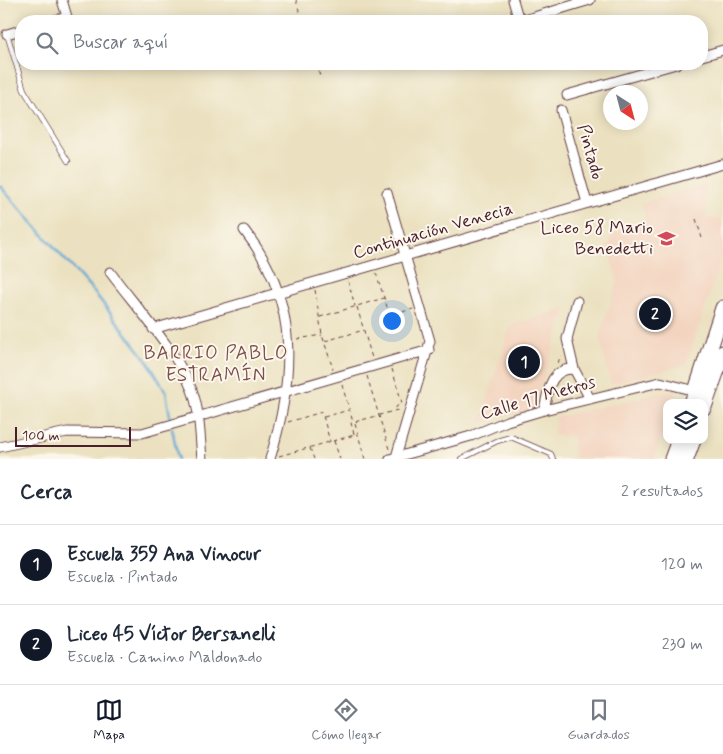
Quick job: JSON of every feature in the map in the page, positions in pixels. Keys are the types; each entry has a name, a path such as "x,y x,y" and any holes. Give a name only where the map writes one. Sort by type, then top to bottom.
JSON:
{"main road":[{"path":"694,397 723,308"},
{"path":"707,399 723,354"},
{"path":"672,459 678,444"},
{"path":"686,459 692,444"}],"street":[{"path":"62,0 66,15"},
{"path":"513,0 518,15"},
{"path":"540,15 590,0"},
{"path":"7,34 15,32"},
{"path":"708,54 723,50"},
{"path":"567,95 655,70"},
{"name":"Pintado","path":"561,110 588,203"},
{"name":"Continuación Venecia","path":"153,329 723,164"},
{"path":"387,193 430,341 412,406 393,458"},
{"path":"244,230 262,257 279,292 286,320 290,359 280,424 270,459"},
{"path":"110,272 186,377 193,392 202,459"},
{"path":"577,302 567,339 574,369 590,399"},
{"path":"0,447 67,432 136,433 429,350"},
{"path":"544,410 548,389 554,376 564,369 574,369"},
{"name":"Calle 17 Metros","path":"393,458 471,436 507,421 544,410 660,382 694,397"}],"lane":[{"path":"7,34 15,60"},
{"path":"18,70 24,90 68,161"},
{"path":"461,459 497,441 510,437 551,454 552,459"}],"path":[{"path":"296,0 300,15"},
{"path":"318,70 321,79"},
{"path":"696,220 702,238"},
{"path":"374,265 388,316 421,307"},
{"path":"345,273 374,365"},
{"path":"312,283 322,335 350,410 365,459"},
{"path":"320,317 384,298"},
{"path":"324,341 364,330"},
{"path":"288,340 322,335"},
{"path":"554,376 567,339"},
{"path":"392,369 402,403 396,407 397,410"},
{"path":"367,376 393,458"},
{"path":"354,435 351,423 412,406"},
{"path":"323,417 350,410"},
{"path":"280,424 322,412 330,442"},
{"path":"270,459 358,434"},
{"path":"334,440 340,459"},
{"path":"310,447 314,459"}],"shaded area":[{"path":"706,185 706,218 723,219 723,255 686,365 611,384 599,336 618,282 607,246 615,232 646,221 641,203"},
{"path":"566,308 534,408 480,423 510,326"},
{"path":"677,389 674,399 663,399 663,432 654,459 574,459 573,437 553,435 556,417"}],"waterway":[{"path":"0,186 98,297 146,359 166,392 171,422"},
{"path":"172,428 178,459"}],"place":[{"name":"Liceo 58 Mario Benedetti","path":"667,238"},
{"name":"Liceo 45 Víctor Bersanelli","path":"655,314"},
{"name":"Escuela 359 Ana Vinocur","path":"524,362"}],"district":[{"name":"BARRIO PABLO ESTRAMÍN","path":"216,364"}]}
